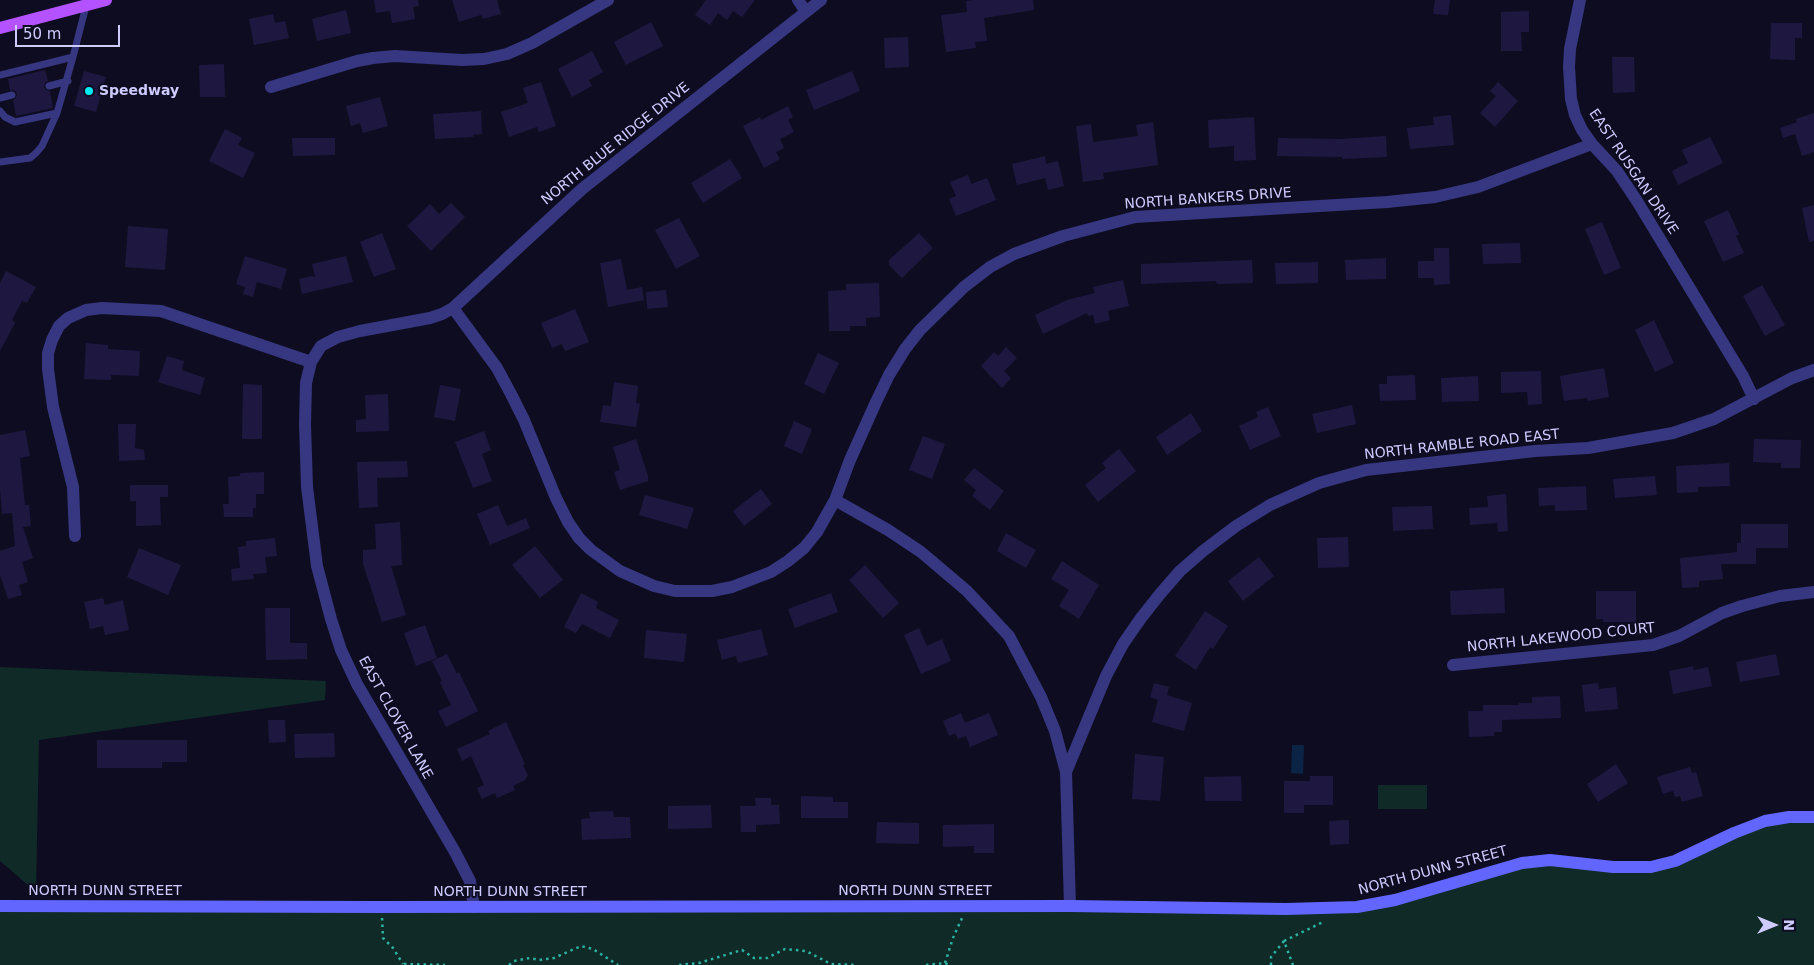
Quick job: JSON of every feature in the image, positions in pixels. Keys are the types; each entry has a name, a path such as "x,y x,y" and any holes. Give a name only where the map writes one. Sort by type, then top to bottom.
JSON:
{"main road":[{"path":"0,28 106,0"}],"street":[{"path":"271,87 372,58 395,56 462,60 484,59 507,54 532,43 608,0"},
{"path":"798,0 806,12"},
{"name":"NORTH BLUE RIDGE DRIVE","path":"453,308 502,260 582,189 821,0"},
{"name":"EAST RUSGAN DRIVE","path":"1580,0 1570,49 1569,84 1576,115 1582,130 1617,171 1637,201 1743,376 1754,399"},
{"name":"NORTH BANKERS DRIVE","path":"453,308 497,368 524,420 556,498 568,522 579,538 591,550 620,571 654,586 675,591 712,591 739,584 771,572 804,548 817,532 835,500 850,460 876,402 905,348 920,330 964,287 990,267 1014,254 1063,236 1135,216 1387,202 1435,197 1478,187 1592,144"},
{"path":"75,536 73,487 53,407 48,369 48,354 52,340 60,326 68,318 86,310 102,308 161,311 311,362"},
{"name":"EAST CLOVER LANE","path":"453,308 430,318 338,337 321,346 311,362 306,383 307,487 317,566 341,650 366,701 455,852 470,881 474,907"},
{"name":"NORTH RAMBLE ROAD EAST","path":"1066,772 1106,676 1141,618 1175,577 1203,551 1236,526 1270,505 1318,483 1366,470 1535,451 1588,448 1674,433 1714,419 1792,378 1814,370"},
{"path":"835,500 888,530 929,558 967,590 1009,636 1041,697 1055,730 1066,772 1070,906"},
{"name":"NORTH LAKEWOOD COURT","path":"1453,665 1635,648 1679,636 1722,613 1742,606 1780,596 1814,592"},
{"name":"NORTH DUNN STREET","path":"0,906 379,908 1070,906 1286,909 1365,907 1522,863 1550,860 1613,868 1651,867 1675,861 1734,832 1758,823 1789,817 1814,817"}],"lane":[{"path":"0,162 30,158 42,146 57,113 68,81 86,6"},
{"path":"0,75 73,57"},
{"path":"49,86 68,81"},
{"path":"0,98 12,95"},
{"path":"0,111 6,118 15,122 57,113"}],"path":[{"path":"945,963 953,938 968,906"},
{"path":"379,908 384,922 383,938 393,948 403,965 445,965"},
{"path":"1270,965 1272,957 1284,941 1325,920"},
{"path":"1284,941 1293,965"},
{"path":"509,965 530,958 539,960 554,958 581,946 593,949 618,965"},
{"path":"679,965 699,963 742,950 754,958 767,958 785,949 806,951 831,964 855,965"},
{"path":"926,965 945,963 949,965"}],"green space":[{"path":"0,667 326,681 325,700 39,740 36,892 0,861"},
{"path":"1378,785 1427,785 1427,809 1378,809"},
{"path":"1814,817 1814,965 0,965 0,906 1357,907 1522,863 1642,869 1734,833"}],"water":[{"path":"1292,745 1304,745 1303,774 1291,773"}],"building":[{"path":"374,0 418,0 419,6 413,7 415,19 392,23 390,11 376,13"},
{"path":"452,0 497,0 501,14 483,19 481,15 459,22"},
{"path":"706,0 755,0 742,17 733,11 727,20 718,13 710,25 695,15"},
{"path":"1033,0 1034,10 984,18 987,41 975,42 976,48 946,52 941,15 967,12 966,1"},
{"path":"1435,0 1450,0 1448,15 1433,14"},
{"path":"346,10 351,33 317,41 312,19"},
{"path":"1529,11 1529,32 1521,32 1522,51 1501,51 1501,12"},
{"path":"273,14 275,23 285,21 289,38 254,45 249,19"},
{"path":"651,22 663,46 626,65 614,42"},
{"path":"1771,23 1802,23 1802,38 1795,38 1795,60 1770,59"},
{"path":"908,37 909,67 885,68 884,38"},
{"path":"592,51 603,72 589,80 592,86 572,97 558,69"},
{"path":"1612,57 1634,57 1635,92 1613,93"},
{"path":"224,64 225,97 200,97 199,65"},
{"path":"45,70 48,81 44,87 50,91 53,108 16,116 13,100 17,94 15,91 10,90 8,79"},
{"path":"84,71 106,77 96,112 74,106"},
{"path":"852,71 860,91 814,110 806,90"},
{"path":"541,82 556,126 539,132 537,127 509,137 501,112 528,103 523,88"},
{"path":"1498,82 1518,101 1495,127 1480,113 1496,96 1490,91"},
{"path":"380,97 388,126 363,133 360,123 351,126 346,106"},
{"path":"788,106 793,117 788,120 794,132 780,139 784,148 776,152 780,159 764,168 743,126 760,117 761,120"},
{"path":"481,111 482,134 473,135 473,137 435,139 433,114"},
{"path":"1814,113 1814,152 1802,156 1795,134 1783,138 1780,128 1797,122 1796,119"},
{"path":"1451,115 1454,145 1410,149 1407,128 1434,125 1433,117"},
{"path":"1254,117 1256,160 1234,161 1234,146 1209,148 1208,120"},
{"path":"1153,122 1158,165 1103,173 1104,179 1083,182 1076,126 1091,124 1093,142 1138,136 1136,125"},
{"path":"225,129 242,138 238,145 255,153 243,178 209,161"},
{"path":"1386,136 1387,157 1342,159 1342,157 1277,156 1278,138 1341,139"},
{"path":"1710,137 1723,163 1678,185 1672,171 1688,163 1682,150"},
{"path":"292,138 335,138 335,155 293,156"},
{"path":"1045,156 1046,164 1058,161 1064,186 1048,190 1045,178 1017,185 1012,164"},
{"path":"730,159 742,178 703,203 691,183"},
{"path":"968,175 971,184 987,178 996,200 956,216 949,199 956,196 950,182"},
{"path":"451,203 465,217 431,251 407,226 430,204 439,214"},
{"path":"1814,205 1814,241 1809,242 1802,208"},
{"path":"1728,210 1739,234 1736,236 1744,253 1723,262 1704,221"},
{"path":"679,218 700,256 676,269 655,230"},
{"path":"1602,222 1621,268 1604,275 1585,229"},
{"path":"128,226 168,229 165,270 125,267"},
{"path":"382,233 396,269 374,277 360,242"},
{"path":"919,233 933,248 902,278 889,265 889,260"},
{"path":"1520,243 1521,263 1483,264 1482,244"},
{"path":"1434,248 1449,248 1450,284 1434,285 1434,278 1418,278 1418,261 1434,261"},
{"path":"245,256 287,269 281,289 257,282 253,297 243,294 245,287 236,284"},
{"path":"346,256 353,282 302,294 299,279 315,277 312,264"},
{"path":"1386,258 1386,279 1346,280 1345,260"},
{"path":"621,259 627,290 642,287 644,300 608,307 600,263"},
{"path":"1252,260 1253,283 1217,284 1216,281 1141,284 1141,264"},
{"path":"1318,262 1318,283 1276,284 1275,263"},
{"path":"6,271 36,287 27,303 22,301 12,320 15,323 0,351 0,283"},
{"path":"1123,280 1129,306 1108,311 1110,320 1095,324 1093,315 1088,316 1087,313 1043,334 1035,315 1067,300 1095,293 1093,287"},
{"path":"879,283 880,317 866,318 866,326 850,326 850,331 829,331 828,291 846,290 846,284"},
{"path":"1762,285 1785,325 1765,336 1743,296"},
{"path":"666,290 668,307 647,309 646,292"},
{"path":"575,309 589,342 565,351 562,344 552,348 541,323"},
{"path":"1654,320 1674,363 1655,372 1635,330"},
{"path":"86,343 108,345 108,349 140,351 139,376 111,375 111,380 84,379"},
{"path":"1006,347 1017,358 1004,371 1011,378 1002,388 981,366 994,352 998,356"},
{"path":"818,353 839,363 824,394 804,384"},
{"path":"167,356 184,361 182,370 205,378 200,395 158,382"},
{"path":"1604,368 1609,397 1588,401 1587,398 1564,401 1560,376"},
{"path":"1541,371 1542,404 1528,405 1527,392 1501,393 1501,372"},
{"path":"1415,375 1416,400 1380,401 1379,384 1387,384 1387,376"},
{"path":"1478,376 1479,401 1442,402 1441,378"},
{"path":"614,382 638,386 636,403 640,404 636,427 600,422 603,405 611,406"},
{"path":"243,384 262,385 262,439 242,439"},
{"path":"440,385 461,389 455,421 434,417"},
{"path":"388,394 389,431 356,432 356,420 366,419 365,395"},
{"path":"1352,405 1356,424 1317,433 1312,414"},
{"path":"1268,407 1281,436 1250,450 1239,426 1258,417 1256,412"},
{"path":"1191,413 1202,431 1167,455 1156,437"},
{"path":"794,421 812,429 802,454 784,446"},
{"path":"118,424 136,424 135,448 144,450 145,460 119,461"},
{"path":"25,430 30,456 20,458 25,505 29,505 31,526 23,527 33,558 22,562 28,582 19,585 22,595 8,599 0,575 0,551 15,546 12,513 2,514 0,435"},
{"path":"484,431 491,450 482,454 492,481 473,488 455,442"},
{"path":"923,436 945,444 932,479 909,470"},
{"path":"636,439 648,481 620,490 614,472 620,470 613,447"},
{"path":"1754,439 1801,440 1800,468 1781,468 1781,463 1753,462"},
{"path":"1119,449 1136,471 1098,502 1085,485 1106,468 1102,463"},
{"path":"407,461 408,477 377,478 378,507 359,508 357,462"},
{"path":"1729,463 1730,486 1698,487 1698,492 1677,493 1676,466"},
{"path":"974,468 1004,491 990,510 972,496 976,490 964,480"},
{"path":"264,472 264,494 256,494 256,508 253,508 253,517 224,517 223,504 229,504 228,477 240,476 240,473"},
{"path":"1655,476 1657,495 1615,498 1613,479"},
{"path":"130,485 168,485 168,497 160,497 161,525 136,526 136,501 130,501"},
{"path":"1586,486 1587,510 1555,511 1555,505 1539,506 1538,488"},
{"path":"761,489 772,504 744,526 733,511"},
{"path":"1506,494 1508,531 1498,532 1497,523 1470,525 1469,508 1488,507 1487,496"},
{"path":"645,495 694,508 687,529 639,515"},
{"path":"498,505 507,526 526,518 530,528 490,545 477,514"},
{"path":"1432,506 1433,529 1393,531 1392,507"},
{"path":"400,522 402,565 391,566 406,615 382,622 363,564 363,550 376,549 375,524"},
{"path":"1741,524 1788,524 1788,548 1756,548 1756,564 1721,564 1723,579 1699,581 1699,587 1682,588 1680,558 1737,552 1737,543 1741,543"},
{"path":"1006,533 1036,550 1026,568 997,551"},
{"path":"1348,537 1349,567 1318,568 1317,538"},
{"path":"275,538 277,556 265,557 267,573 253,574 254,579 232,581 231,569 240,568 238,547 246,546 246,541"},
{"path":"535,546 563,580 540,598 512,565"},
{"path":"139,548 181,565 168,595 127,577"},
{"path":"1259,557 1274,576 1243,601 1228,581"},
{"path":"1062,561 1099,585 1079,619 1059,606 1069,590 1051,579"},
{"path":"865,565 899,603 883,618 849,580"},
{"path":"1504,588 1505,613 1451,615 1450,591"},
{"path":"1596,591 1636,591 1636,622 1603,622 1603,619 1596,619"},
{"path":"581,593 598,602 596,608 619,620 610,638 582,624 576,633 564,627"},
{"path":"831,593 838,612 795,628 788,609"},
{"path":"103,598 105,605 123,600 129,630 105,635 103,626 90,629 84,602"},
{"path":"265,608 290,608 290,643 307,643 307,659 266,660"},
{"path":"1205,611 1228,626 1213,649 1210,647 1196,670 1175,656"},
{"path":"425,625 437,658 416,666 404,633"},
{"path":"919,628 927,646 942,639 951,661 921,674 904,635"},
{"path":"761,629 768,655 738,663 736,656 722,660 717,640"},
{"path":"646,630 687,634 684,662 644,658"},
{"path":"447,654 457,674 459,672 478,711 446,727 438,711 451,705 432,661"},
{"path":"1776,654 1780,675 1740,682 1736,662"},
{"path":"1693,666 1694,670 1708,667 1712,686 1673,694 1669,671"},
{"path":"1154,683 1169,687 1167,695 1192,703 1184,731 1152,722 1158,700 1150,697"},
{"path":"1598,683 1599,689 1616,687 1618,709 1585,712 1582,685"},
{"path":"1560,696 1561,718 1502,720 1502,732 1494,732 1494,736 1469,737 1468,711 1483,711 1483,705 1532,703 1532,697"},
{"path":"961,713 965,723 989,713 998,735 970,747 966,736 958,739 955,733 949,736 943,721"},
{"path":"268,720 285,720 286,742 269,743"},
{"path":"506,722 528,775 525,780 513,786 515,790 497,798 495,793 482,799 477,788 484,785 471,756 462,761 457,749 490,734 488,731"},
{"path":"334,733 335,757 295,758 294,734"},
{"path":"97,740 187,740 187,762 162,762 162,768 97,768"},
{"path":"1135,754 1164,757 1160,801 1132,799"},
{"path":"1616,764 1628,783 1598,802 1587,784"},
{"path":"1690,767 1692,773 1696,772 1703,796 1682,802 1680,796 1675,797 1673,791 1663,794 1657,777"},
{"path":"1241,776 1242,801 1205,801 1204,777"},
{"path":"1310,776 1333,776 1333,805 1304,805 1304,813 1284,813 1284,781 1310,781"},
{"path":"801,796 833,797 833,802 848,802 848,818 801,818"},
{"path":"755,798 771,798 771,805 779,805 780,824 756,825 756,832 741,832 740,806 756,806"},
{"path":"711,805 712,828 668,829 668,806"},
{"path":"613,811 614,817 630,817 631,838 582,840 581,819 590,818 589,812"},
{"path":"1349,820 1349,844 1330,845 1329,821"},
{"path":"877,822 919,823 919,844 876,843"},
{"path":"994,824 994,853 974,853 974,846 943,847 943,825"}],"place":[{"name":"Speedway","path":"89,91"}]}
